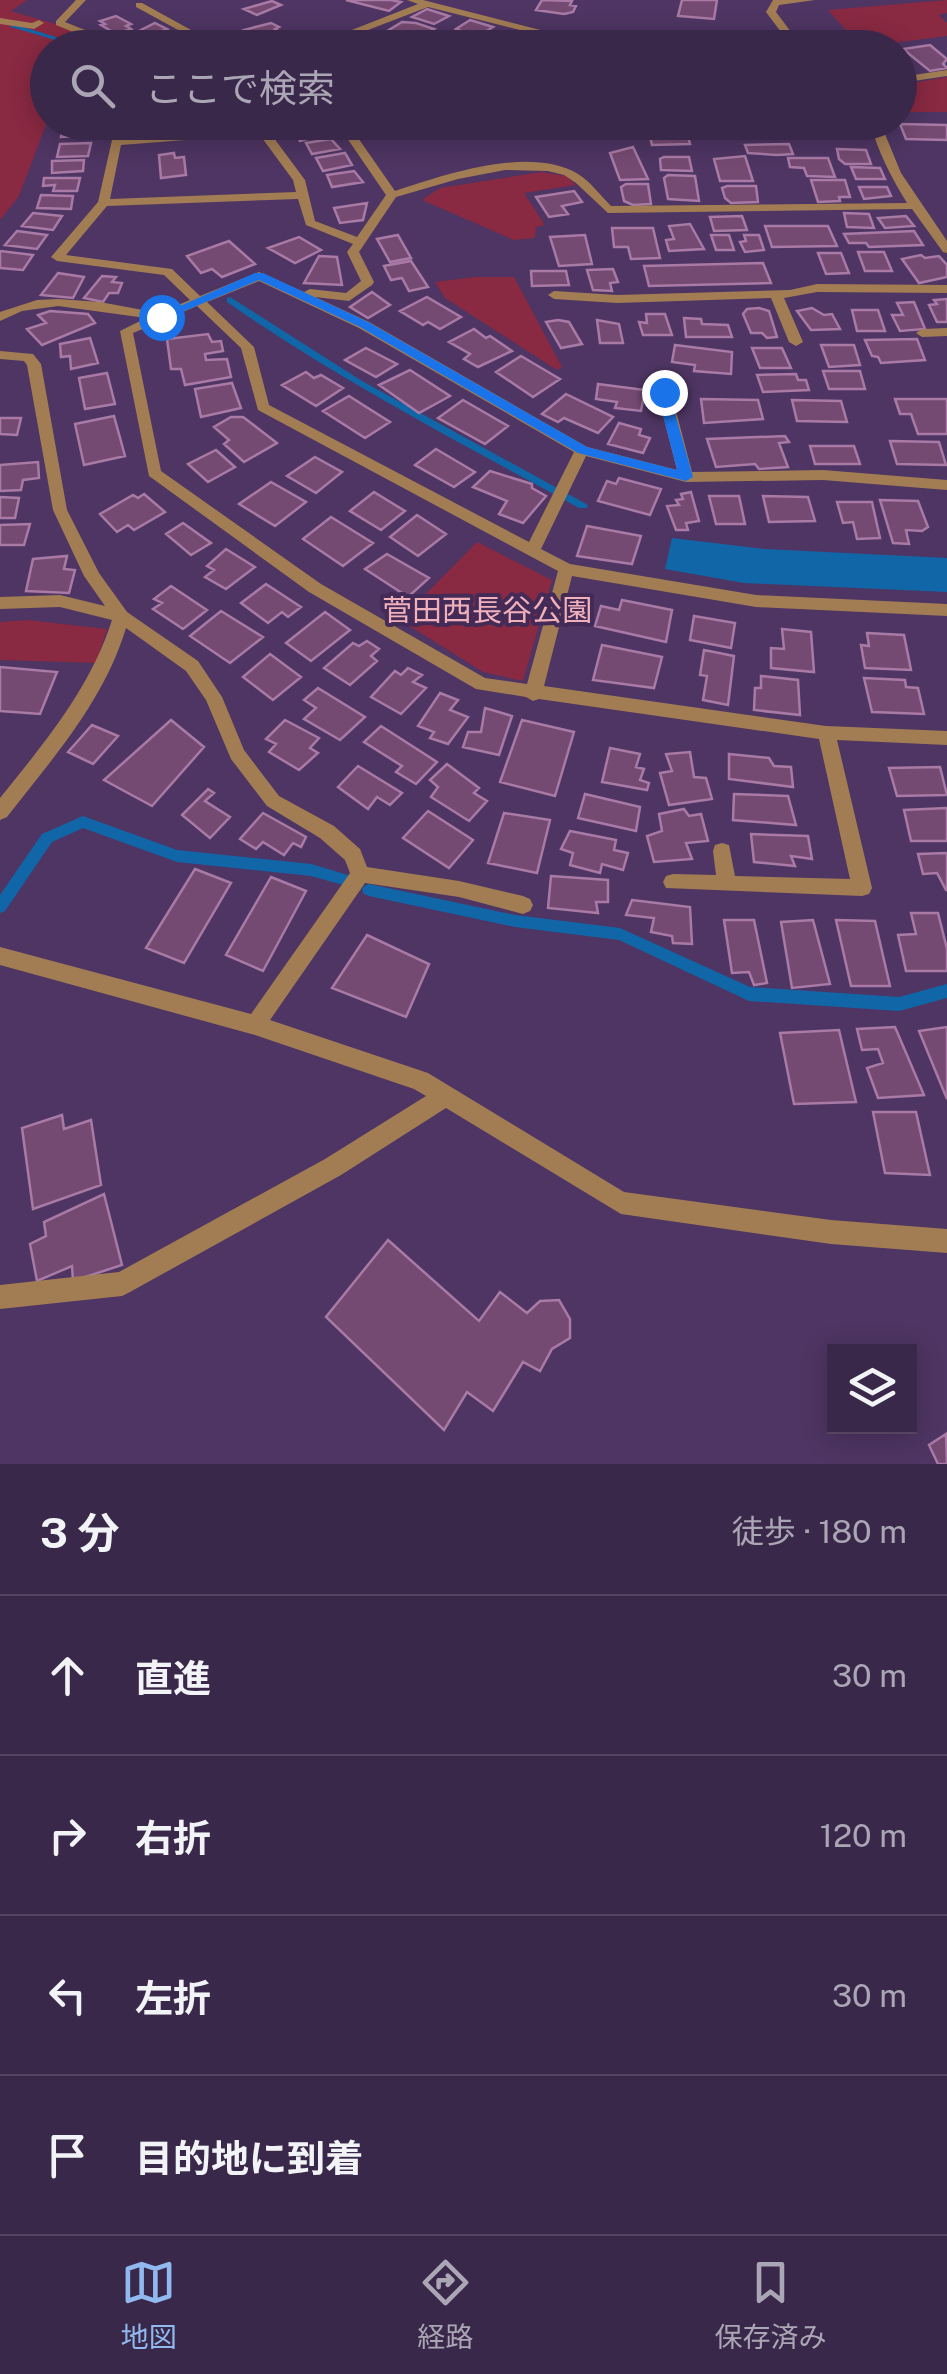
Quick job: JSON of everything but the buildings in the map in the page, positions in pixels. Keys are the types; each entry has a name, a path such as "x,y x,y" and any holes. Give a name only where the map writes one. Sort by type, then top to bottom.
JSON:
{"street":[{"path":"76,30 59,23 81,0"},
{"path":"412,0 529,30"},
{"path":"475,16 482,0"},
{"path":"784,30 771,12 776,2 810,0"},
{"path":"358,30 427,4"},
{"path":"140,5 186,30"},
{"path":"0,21 40,24"},
{"path":"917,77 947,73"},
{"path":"128,140 116,142 104,203 57,257 168,272 247,347 262,407 566,570 756,600 947,610"},
{"path":"270,140 300,180 310,222 359,242"},
{"path":"354,140 392,195"},
{"path":"879,140 914,206 947,249"},
{"path":"285,288 349,298 368,282 353,252 392,195 445,179 535,164 576,177 608,210 914,206"},
{"path":"104,203 303,195"},
{"path":"947,484 823,475 686,477 582,450 364,325 259,276 126,331 154,473 316,588 482,684 826,733 947,738"},
{"path":"554,296 617,300 776,294 816,288 947,288"},
{"path":"776,294 796,342"},
{"path":"0,317 31,304 50,303 161,317"},
{"path":"922,333 947,332"},
{"path":"0,355 28,357 34,364 60,510 92,576 122,616 192,666 213,697 237,754 273,801 327,832 353,855 360,874"},
{"path":"664,392 686,477"},
{"path":"532,551 582,450"},
{"path":"533,694 566,570"},
{"path":"0,603 60,602 122,616"},
{"path":"0,812 87,701 113,651 122,616"},
{"path":"673,882 862,888 826,733"},
{"path":"722,851 727,884"},
{"path":"360,874 458,889 524,905"},
{"path":"255,1025 360,874"},
{"path":"0,956 255,1025 420,1080 620,1202 831,1232 947,1241"},
{"path":"0,1298 122,1284 333,1167 445,1096"}],"green space":[{"path":"0,0 27,0 11,11 69,30 30,30 30,140 40,140 19,196 0,220"},
{"path":"947,0 947,13 939,15 947,23 947,36 917,40 917,30 846,30 828,10"},
{"path":"947,77 947,112 917,112 917,82"},
{"path":"541,172 566,176 576,185 524,193 545,225 536,227 535,238 514,240 422,200 440,188"},
{"path":"514,277 562,367 557,370 445,298 435,282"},
{"name":"菅田西長谷公園","path":"477,542 552,580 523,681 483,672 400,620"},
{"path":"28,620 107,629 96,663 0,660 0,622"}],"water":[{"path":"672,538 765,549 947,558 947,592 744,583 665,569"}],"waterway":[{"path":"13,26 30,31"},
{"path":"230,300 359,383 583,505"},
{"path":"0,907 47,838 83,822 177,856 311,870 343,879"},
{"path":"369,890 515,921 620,934 749,994 899,1004 947,991"}],"route":[{"path":"161,317 259,276 364,325 582,450 686,477 664,392"}]}
